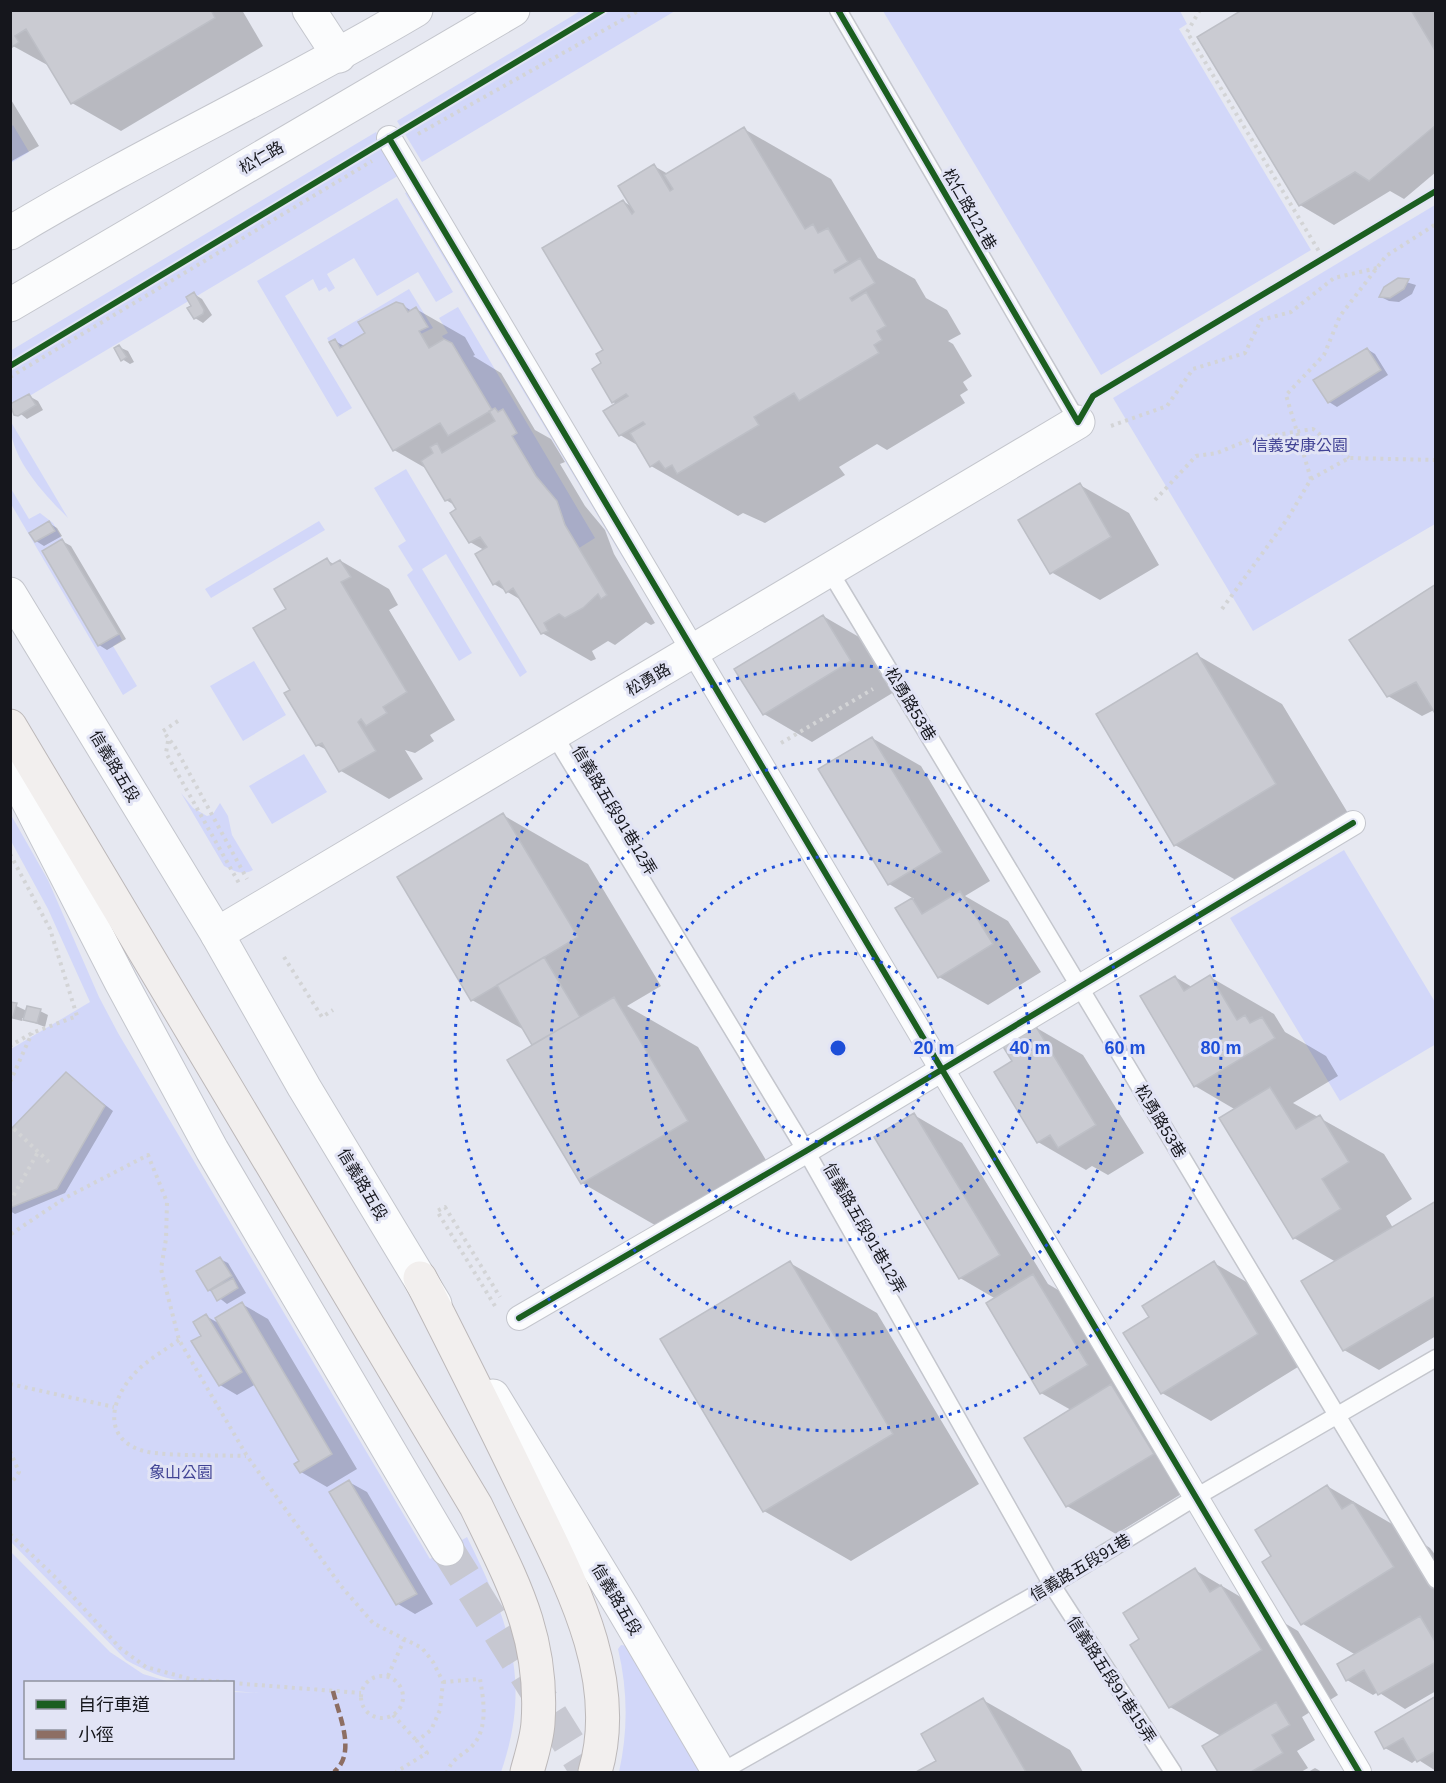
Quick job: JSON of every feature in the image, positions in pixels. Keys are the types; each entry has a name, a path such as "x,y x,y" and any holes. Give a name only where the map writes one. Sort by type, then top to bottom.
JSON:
{"highway":[{"path":"10,726 476,1506 524,1607 537,1666 538,1725 527,1773"},
{"path":"420,1278 500,1437 577,1599 598,1675 603,1724 595,1773"}],"main road":[{"path":"309,10 339,56"},
{"path":"10,232 70,196 339,56 416,10"},
{"name":"松仁路","path":"10,305 513,10"},
{"name":"松勇路","path":"217,934 1078,422"},
{"name":"信義路五段","path":"10,594 217,934 304,1087 623,1609 720,1773"},
{"path":"10,766 122,982 213,1150 447,1549"}],"street":[{"path":"392,143 1359,1773"},
{"path":"519,1318 806,1151 1353,823"}],"lane":[{"name":"松仁路121巷","path":"838,10 1078,422"},
{"name":"松勇路53巷","path":"829,570 1436,1580"},
{"name":"信義路五段91巷12弄","path":"554,735 806,1151 1052,1584"},
{"name":"信義路五段91巷","path":"720,1773 1052,1584 1196,1497 1436,1358"},
{"name":"信義路五段91巷15弄","path":"1052,1584 1173,1773"}],"path":[{"path":"10,377 392,143 640,10"},
{"path":"1200,10 1187,32 1323,258"},
{"path":"1078,422 1093,396 1436,190"},
{"path":"1311,479 1286,395 1324,355 1340,316 1386,256 1436,224"},
{"path":"1111,426 1167,406 1193,369 1245,353 1261,320 1291,312 1334,278 1377,268"},
{"path":"1155,500 1196,456 1217,453 1251,439 1313,429 1350,458"},
{"path":"1222,609 1288,518 1311,479 1350,458 1436,460"},
{"path":"757,758 894,677"},
{"path":"178,721 163,731 175,747 249,882"},
{"path":"168,740 166,753 241,886"},
{"path":"10,855 50,929 77,1016 32,1033 10,1046"},
{"path":"284,957 322,1017 333,1010"},
{"path":"10,1082 32,1033"},
{"path":"14,1129 49,1162 52,1160"},
{"path":"10,1202 38,1152"},
{"path":"11,1234 65,1198 148,1155 167,1202 166,1239 161,1269 179,1340 247,1456 341,1586 374,1623 422,1648 433,1662 443,1682 440,1710 431,1730 417,1741"},
{"path":"494,1304 437,1211 445,1207 501,1298"},
{"path":"179,1340 135,1373 114,1407 113,1427 125,1444 152,1453 247,1456"},
{"path":"10,1384 114,1407"},
{"path":"10,1451 19,1472 10,1485"},
{"path":"10,1534 56,1578 120,1648 146,1666 194,1680 206,1681"},
{"path":"388,1676 404,1640"},
{"path":"376,1676 388,1676 398,1683 403,1694 401,1706 393,1715 386,1718 370,1715 364,1709 361,1693 366,1683 376,1676"},
{"path":"443,1682 480,1678 485,1707 480,1733 471,1747 452,1762 447,1773"},
{"path":"234,1683 361,1693"},
{"path":"393,1715 427,1753 396,1773"}],"green space":[{"path":"582,10 675,11 422,162 397,121"},
{"path":"883,11 1180,11 1187,24 1179,29 1311,250 1101,375"},
{"path":"13,125 29,152 11,163 11,127"},
{"path":"376,132 401,174 11,407 10,351"},
{"path":"410,190 631,559 626,563 405,193"},
{"path":"397,198 453,292 436,302 418,272 377,296 354,258 327,274 335,288 329,292 326,287 319,291 313,279 285,296 352,408 337,417 257,281"},
{"name":"信義安康公園","path":"1435,205 1435,524 1253,631 1113,398"},
{"path":"409,289 433,328 421,334 419,331 428,327 416,307 408,312 403,304 396,302 358,321 365,333 340,348 335,339 329,342 327,338"},
{"path":"458,307 595,538 579,548 565,525 557,501 536,476 512,436 517,433 495,408 492,410 452,343 446,341 442,336 448,333 439,318"},
{"path":"10,422 68,518 48,498 22,462 11,435"},
{"path":"406,469 527,672 520,677 446,554 422,569 472,653 459,661 407,575 413,570 398,546 406,541 374,488"},
{"path":"10,487 29,519 40,513 53,523 62,539 42,552 98,646 119,634 122,640 113,646 137,686 123,695 11,504"},
{"path":"319,521 325,530 211,598 205,589"},
{"path":"254,661 286,715 243,741 210,686"},
{"path":"304,754 327,792 272,824 249,786"},
{"path":"181,793 193,808 207,816 213,814 220,803 228,816 232,835 253,870 242,873 224,866"},
{"name":"象山公園","path":"11,815 48,880 99,997 118,1033 430,1559 467,1537 494,1596 511,1651 515,1679 515,1708 501,1772 11,1772 11,1552 110,1652 143,1674 167,1681 24,1681 24,1759 234,1759 234,1692 261,1693 234,1691 234,1681 189,1681 166,1678 126,1660 11,1542 11,1049 90,1002 48,909 11,841"},
{"path":"1344,850 1435,1002 1436,1044 1340,1101 1230,918"},
{"path":"621,1645 628,1646 702,1772 619,1772 626,1711 624,1680 618,1649"}],"building":[{"path":"10,10 211,10 215,18 71,104 26,29 15,36 19,42 12,47"},
{"path":"1242,10 1411,10 1436,52 1436,125 1369,181 1355,172 1299,206 1197,37"},
{"path":"744,127 805,229 813,224 818,233 828,228 848,262 834,270 835,273 860,258 875,283 850,298 852,301 866,292 886,326 877,331 882,340 874,345 879,353 799,401 794,393 754,417 759,425 677,474 672,465 665,469 659,461 650,467 630,433 645,424 643,422 619,436 603,411 628,396 626,394 612,403 592,369 601,363 596,354 603,350 542,248 623,200 632,214 634,212 618,186 654,164 670,191 673,189 664,175"},
{"path":"1398,278 1409,279 1404,289 1390,298 1379,297 1384,287"},
{"path":"194,292 204,310 203,314 194,319 187,308 191,306 186,297"},
{"path":"396,302 403,304 408,312 416,307 428,327 419,331 429,348 444,339 452,343 492,410 448,436 440,423 393,451 329,342 335,339 340,348 365,333 358,322"},
{"path":"119,345 127,357 121,361 114,348"},
{"path":"1367,348 1381,370 1328,403 1313,380"},
{"path":"29,394 36,405 18,416 14,415 10,404"},
{"path":"495,408 498,412 503,409 517,433 512,436 536,476 557,501 565,525 607,595 601,599 598,594 583,608 565,618 559,614 544,623 548,631 541,634 513,588 506,593 499,581 493,585 475,554 487,547 480,537 469,543 450,513 456,509 450,499 445,501 421,461 433,453 430,447 437,443 442,453 495,421 489,411"},
{"path":"1080,483 1111,537 1050,574 1018,520"},
{"path":"49,521 55,531 35,542 29,533"},
{"path":"62,539 119,634 98,646 42,551"},
{"path":"327,558 331,565 340,560 351,577 341,582 407,692 383,707 387,713 366,726 361,719 358,722 376,751 339,772 322,743 316,746 284,693 290,690 253,628 286,609 274,589"},
{"path":"1436,584 1436,715 1416,682 1387,697 1349,640"},
{"path":"823,615 851,661 763,715 734,669"},
{"path":"1197,653 1276,784 1174,846 1096,714"},
{"path":"872,737 942,852 888,885 818,769"},
{"path":"503,813 578,937 471,1001 397,877"},
{"path":"960,891 993,944 938,978 895,908 912,898 922,914"},
{"path":"544,957 580,1017 532,1045 497,985"},
{"path":"1210,975 1237,1020 1245,1015 1250,1023 1262,1017 1275,1038 1194,1087 1140,996 1175,976 1184,991"},
{"path":"614,997 688,1121 581,1184 507,1060"},
{"path":"10,1002 17,1003 13,1017 10,1017"},
{"path":"27,1006 41,1009 37,1023 23,1020"},
{"path":"1035,1025 1096,1125 1058,1148 1050,1135 1037,1143 994,1072 1012,1061 1002,1045"},
{"path":"66,1072 105,1106 57,1189 10,1208 10,1130"},
{"path":"1270,1087 1296,1129 1320,1115 1349,1162 1322,1179 1341,1209 1293,1239 1219,1118"},
{"path":"914,1113 1000,1255 959,1279 874,1137"},
{"path":"1436,1201 1436,1296 1343,1351 1301,1281"},
{"path":"220,1257 232,1276 208,1291 196,1271"},
{"path":"790,1261 893,1434 763,1512 660,1339"},
{"path":"1214,1261 1258,1334 1161,1394 1123,1333 1149,1317 1142,1306"},
{"path":"1033,1274 1088,1365 1040,1394 986,1303"},
{"path":"233,1278 238,1288 217,1301 211,1290"},
{"path":"242,1302 332,1454 300,1473 294,1464 299,1461 215,1318"},
{"path":"206,1314 242,1372 219,1386 191,1341 201,1336 193,1322"},
{"path":"1111,1384 1154,1454 1066,1507 1024,1438"},
{"path":"349,1480 417,1594 396,1605 329,1492"},
{"path":"1327,1485 1342,1509 1353,1502 1394,1567 1301,1625 1262,1562 1271,1556 1255,1530"},
{"path":"1195,1568 1210,1592 1221,1585 1262,1650 1169,1708 1130,1645 1139,1639 1123,1613"},
{"path":"1420,1616 1436,1643 1436,1662 1378,1695 1364,1670 1346,1681 1337,1664"},
{"path":"1436,1696 1436,1751 1417,1762 1403,1738 1384,1749 1375,1732"},
{"path":"983,1698 1026,1772 916,1772 936,1761 921,1734"},
{"path":"1276,1702 1290,1725 1272,1735 1283,1753 1251,1772 1218,1772 1202,1746"}],"tunnel":[{"path":"447,1549 587,1772"}],"marked path":[{"path":"333,1691 342,1723 345,1745 341,1764 334,1772"}],"cycle path":[{"path":"10,366 603,10"},
{"path":"838,10 1078,422"},
{"path":"389,138 1359,1772"},
{"path":"1078,422 1093,396 1436,191"},
{"path":"519,1318 806,1151 1353,823"}]}
